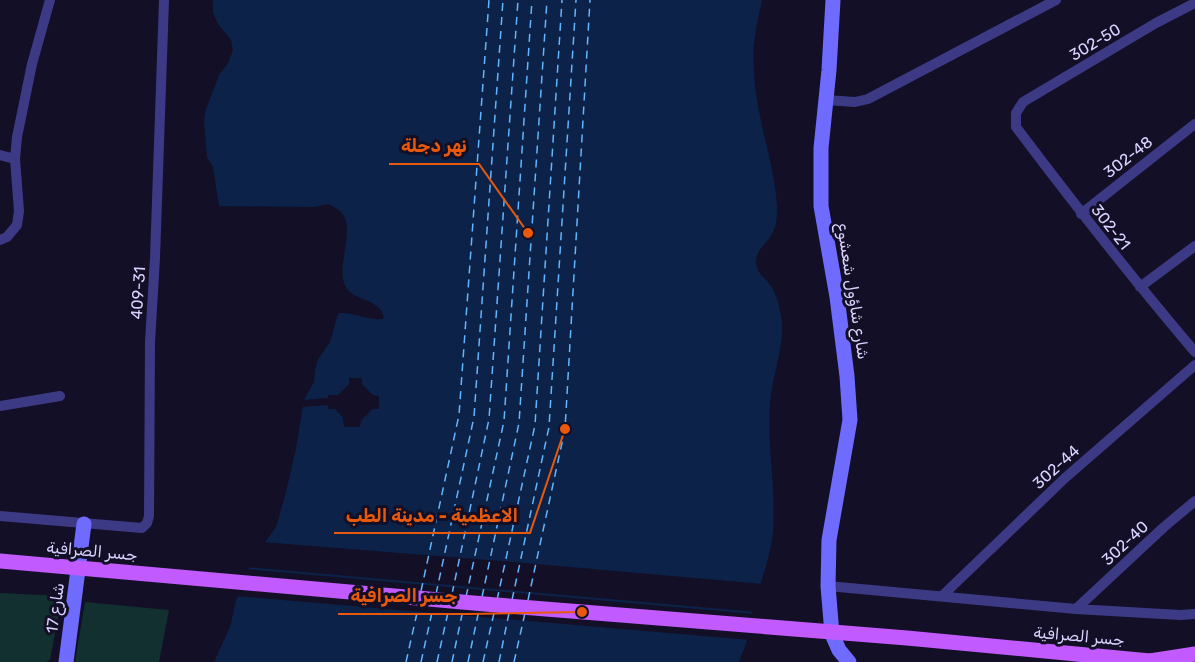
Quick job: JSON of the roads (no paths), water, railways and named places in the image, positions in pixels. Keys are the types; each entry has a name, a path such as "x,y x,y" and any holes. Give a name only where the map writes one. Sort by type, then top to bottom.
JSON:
{"main road":[{"name":"جسر الصرافية","path":"0,561 496,605 907,638 1150,661"},
{"path":"1150,661 1195,654"},
{"path":"1150,661 1195,661"}],"street":[{"path":"0,240 7,237 17,225 19,211 15,159 17,137 32,64 50,0"},
{"name":"409-31","path":"0,516 142,528 147,523 150,342 156,258 164,0"},
{"name":"شارع شاؤول شعشوع","path":"833,0 821,148 821,206 837,297 850,420 829,540 828,585 832,634 839,650 849,662"},
{"path":"826,100 855,102 868,99 1056,0"},
{"name":"302-50","path":"1016,113 1023,102 1156,23 1195,3"},
{"name":"302-21","path":"1016,113 1016,127 1081,214 1195,352"},
{"name":"302-48","path":"1081,214 1193,130"},
{"path":"0,155 15,159"},
{"path":"1140,288 1195,246"},
{"name":"302-44","path":"942,596 1065,478 1195,365"},
{"path":"0,406 60,396"},
{"name":"302-40","path":"1076,609 1195,501"},
{"name":"شارع 17","path":"66,662 84,524"},
{"path":"828,585 1076,609 1195,614"}],"water":[{"path":"213,0 762,0 754,40 755,89 772,172 777,213 774,229 758,254 756,263 758,270 773,289 776,297 782,320 782,334 770,404 774,515 772,540 754,605 748,637 739,662 214,662 230,627 236,601 251,562 276,527 296,448 304,400 314,382 318,359 330,342 337,317 339,313 345,313 372,319 384,318 377,306 352,294 344,283 347,225 344,216 336,208 328,204 314,207 219,206 213,167 207,157 204,121 205,112 219,75 228,63 233,50 231,40 218,24 213,13"}],"place":[{"name":"نهر دجلة","path":"528,233"},
{"name":"الاعظمية - مدينة الطب","path":"565,429"},
{"name":"جسر الصرافية","path":"582,612"}]}
